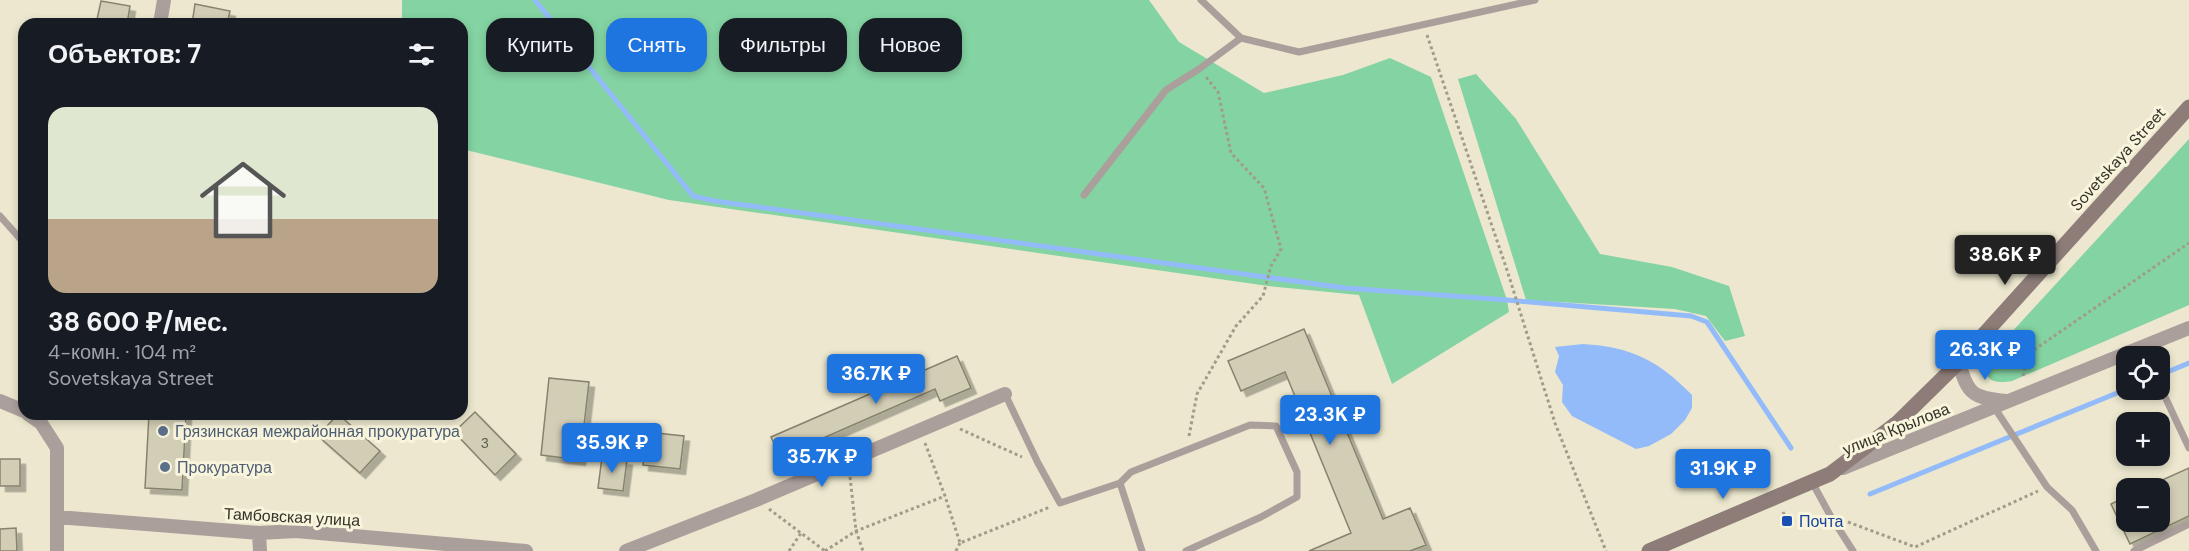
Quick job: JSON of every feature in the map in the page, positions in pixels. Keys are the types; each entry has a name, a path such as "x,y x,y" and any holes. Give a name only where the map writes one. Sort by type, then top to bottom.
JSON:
{"main road":[{"name":"Sovetskaya Street","path":"1649,551 1830,474 1897,423 1959,362 2189,107"}],"street":[{"path":"161,18 164,0"},
{"name":"улица Крылова","path":"2155,346 2189,328"},
{"path":"1959,362 1964,382 1972,392 1984,399 2008,401"},
{"name":"улица Крылова","path":"1830,474 2008,401 2116,362"},
{"path":"626,551 756,500 1005,394"},
{"path":"0,401 18,408"},
{"path":"43,420 57,448 57,551"},
{"name":"Тамбовская улица","path":"57,518 259,533 296,531 526,551"},
{"path":"259,533 260,551"}],"lane":[{"path":"1201,0 1242,38 1299,52 1535,0"},
{"path":"1084,195 1166,90 1242,38"},
{"path":"0,216 18,236"},
{"path":"1005,394 1060,503 1120,483 1131,472 1250,425 1276,426 1297,472 1297,497 1261,517 1186,551"},
{"path":"2167,400 2189,448"},
{"path":"1994,407 2047,486 2072,510 2096,551"},
{"path":"1812,482 1853,551"},
{"path":"1120,483 1142,551"},
{"path":"2134,551 2189,524"}],"path":[{"path":"1424,24 1555,423 1606,551"},
{"path":"1187,450 1197,394 1236,326 1263,296 1269,273 1281,249 1264,188 1231,153 1218,92 1199,69"},
{"path":"2023,376 2028,354 2189,243"},
{"path":"2003,342 2028,354"},
{"path":"943,422 1038,463"},
{"path":"920,431 960,543"},
{"path":"848,460 856,531 863,551"},
{"path":"1830,515 1915,547 2047,486"},
{"path":"756,500 825,551 856,531 945,496"},
{"path":"956,551 960,543 1060,503"},
{"path":"1783,512 1787,521"},
{"path":"789,551 801,532"}],"green space":[{"path":"402,0 1149,0 1179,42 1264,93 1343,75 1390,58 1431,77 1507,300 1509,312 1392,384 1359,295 1268,286 669,200 468,150 468,18 402,18"},
{"path":"1476,74 1516,119 1600,254 1672,267 1729,286 1745,336 1725,341 1706,316 1675,309 1526,300 1458,79"},
{"path":"2189,139 2189,305 2012,381 1999,382 1990,379 1986,372 1987,359"}],"water":[{"path":"1583,344 1616,348 1655,364 1692,395 1692,408 1685,420 1671,434 1649,446 1636,449 1572,416 1562,402 1563,385 1555,372 1559,356 1555,347"}],"building":[{"path":"101,1 130,6 128,18 97,18"},
{"path":"195,4 230,11 228,18 193,18"},
{"path":"1304,329 1383,519 1410,508 1426,545 1410,551 1309,551 1351,533 1285,372 1241,391 1228,361"},
{"path":"957,356 971,388 940,401 935,389 780,457 771,437"},
{"path":"549,378 589,382 580,460 541,455"},
{"path":"475,412 516,454 495,475 454,432"},
{"name":"Прокуратура","path":"149,420 186,420 182,490 145,488"},
{"path":"333,420 345,420 380,451 360,473 318,436"},
{"path":"647,432 684,436 680,469 643,465"},
{"path":"602,457 627,460 623,491 598,488"},
{"path":"0,459 20,459 20,486 0,486"},
{"path":"2189,468 2189,516 2170,525 2170,478 2167,478"},
{"path":"2116,502 2116,515 2111,504"},
{"path":"16,528 17,551 0,551 0,529"},
{"path":"2124,532 2155,532 2130,544"}],"waterway":[{"path":"535,0 693,196 715,201 1345,288 1691,316 1707,322 1791,448"},
{"path":"2170,371 2189,363"},
{"path":"1870,494 2116,393"}],"place":[{"name":"Грязинская межрайонная прокуратура","path":"163,431"},
{"name":"Прокуратура","path":"165,467"},
{"name":"Почта","path":"1787,521"}]}
